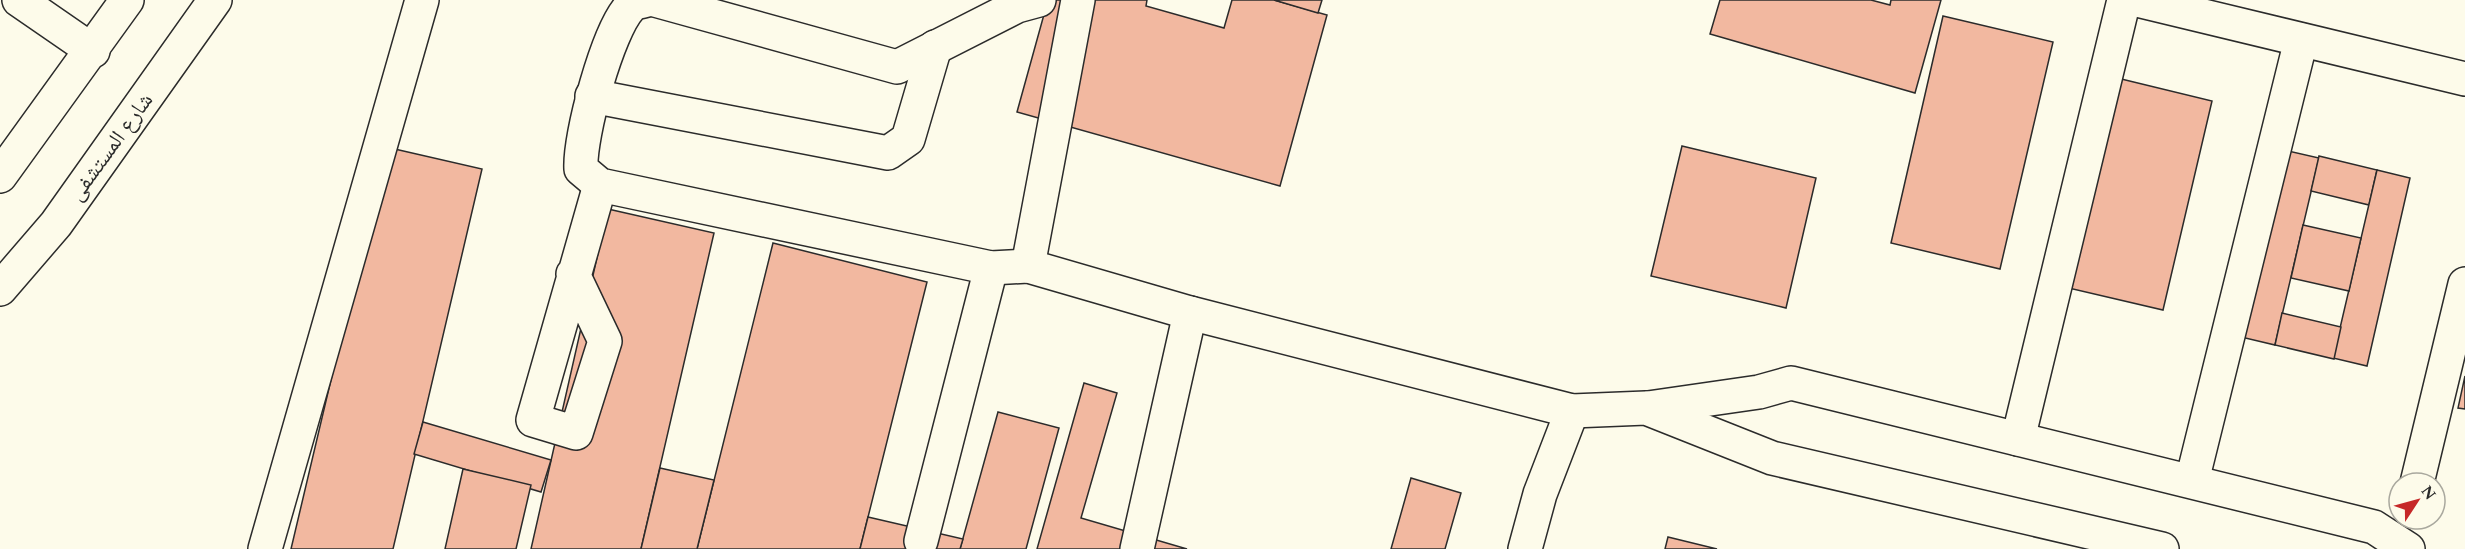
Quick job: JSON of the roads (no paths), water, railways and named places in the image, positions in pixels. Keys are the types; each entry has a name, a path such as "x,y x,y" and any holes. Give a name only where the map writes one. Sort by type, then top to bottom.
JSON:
{"main road":[{"path":"19,0 93,51"},
{"path":"0,176 93,51 127,0"},
{"name":"شارع المستشفى","path":"0,289 56,224 215,0"},
{"path":"265,549 422,0"},
{"path":"647,0 632,4 621,18 592,96 580,156 581,169 600,186 991,268 1028,266 1190,313 1572,411 1646,408 1759,392 1791,383 2374,527 2409,549"},
{"path":"655,0 737,10 897,68 1017,6 1038,0"},
{"path":"1028,266 1078,0"},
{"path":"2018,439 2124,0"},
{"path":"2137,0 2465,78"},
{"path":"2192,482 2301,40"},
{"path":"592,96 888,153 900,147 908,139 934,47"},
{"path":"573,274 600,186"},
{"path":"921,541 991,268"},
{"path":"2420,471 2465,284"},
{"path":"1137,549 1190,313"},
{"path":"1646,408 1773,458 2105,542 2162,549"},
{"path":"1525,549 1540,494 1572,411"},
{"path":"2409,549 2410,531"}]}
